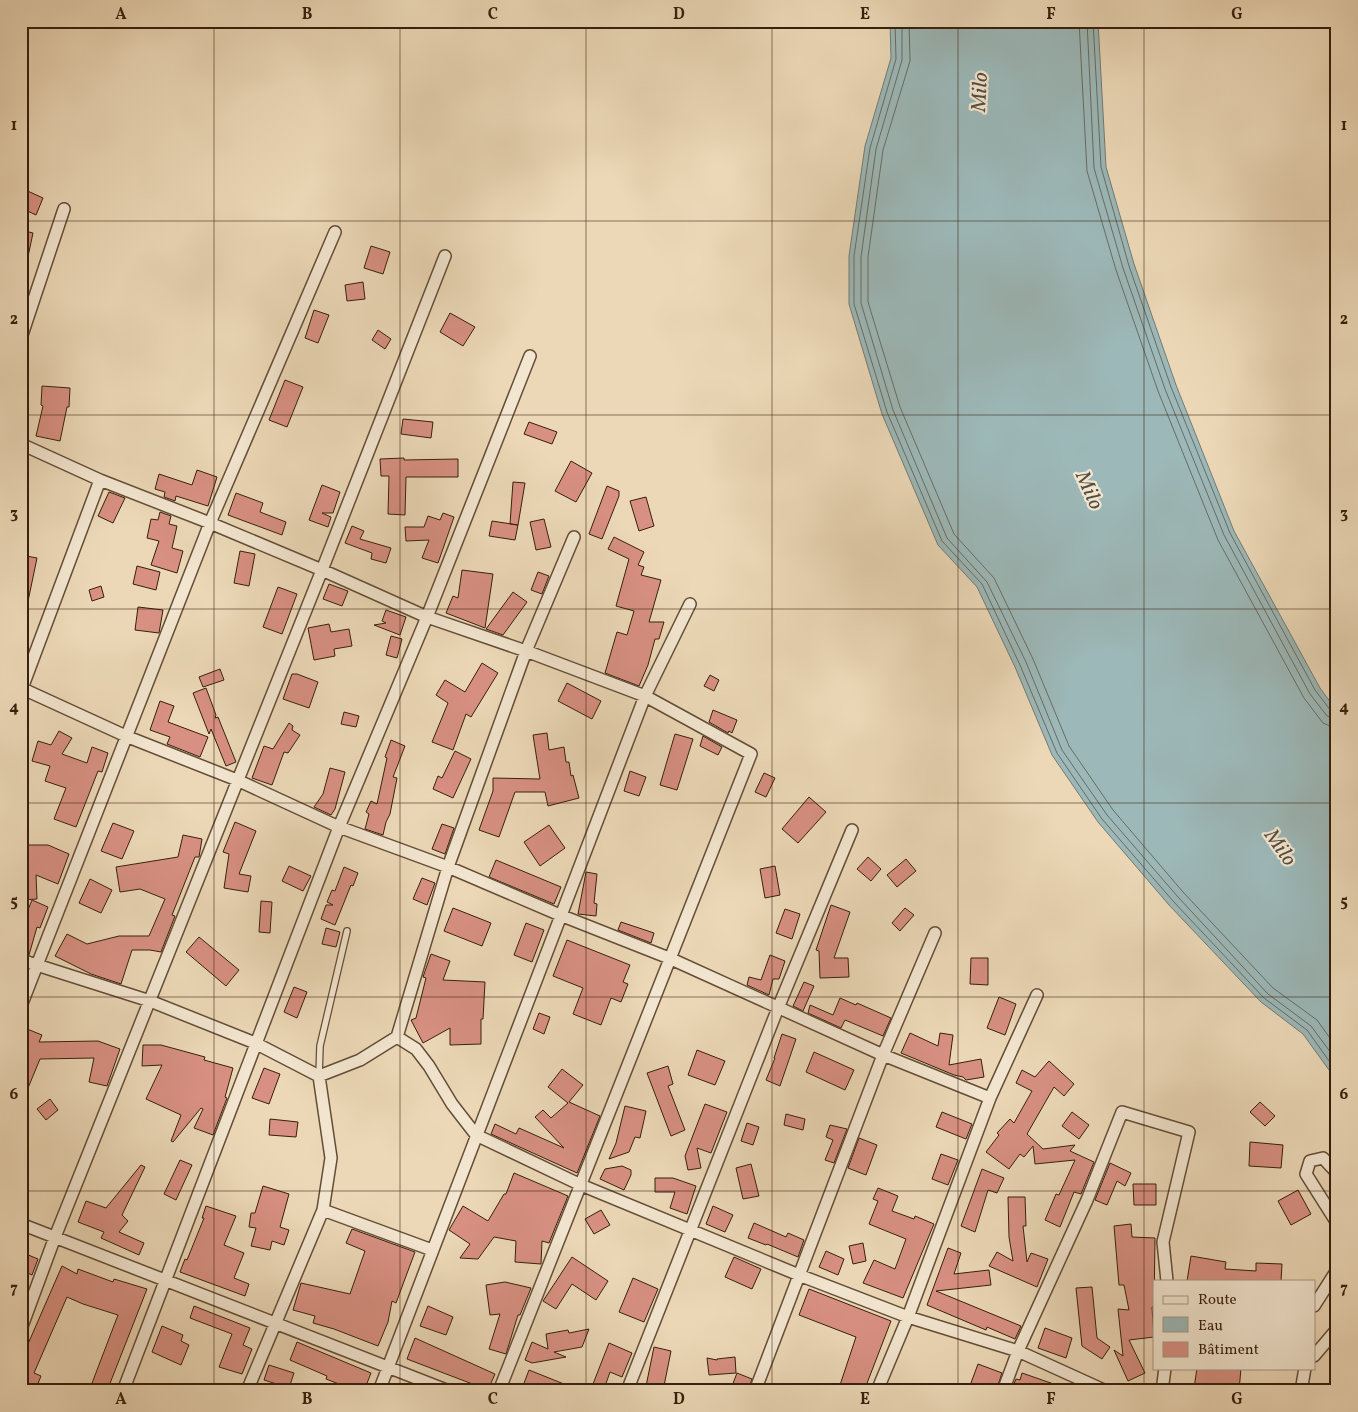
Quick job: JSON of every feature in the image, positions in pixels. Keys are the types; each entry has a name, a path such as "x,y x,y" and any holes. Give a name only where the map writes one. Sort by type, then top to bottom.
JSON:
{"street":[{"path":"21,338 64,209"},
{"path":"21,1006 128,737 210,523 335,232"},
{"path":"21,1329 55,1237 322,570 445,256"},
{"path":"123,1391 339,827 427,617 530,356"},
{"path":"21,444 100,480 210,523 427,617 526,651 645,696 751,754 499,1391"},
{"path":"100,480 22,689 128,737 237,780 339,827 448,867 560,915 669,958 883,1055 990,1098"},
{"path":"21,960 150,1001 255,1043 319,1076 360,1060 397,1037 448,867 526,651 574,537"},
{"path":"379,1391 645,696 690,604"},
{"path":"627,1391 778,1008 852,830"},
{"path":"754,1391 883,1055 934,933"},
{"path":"877,1391 908,1317 990,1098 1037,995"},
{"path":"397,1037 416,1049 429,1066 452,1104 476,1135 581,1185 799,1275 908,1317 1018,1351 1106,1391"},
{"path":"247,1391 323,1210 331,1158 319,1076"},
{"path":"1003,1391 1018,1351 1087,1200 1122,1112 1189,1132 1163,1242 1167,1280"},
{"path":"1337,1174 1323,1158 1310,1161 1306,1174 1337,1223"},
{"path":"323,1210 432,1250"},
{"path":"21,1224 449,1391"},
{"path":"1316,1303 1337,1270"},
{"path":"1316,1354 1337,1329"},
{"path":"1162,1391 1165,1370"},
{"path":"1300,1391 1305,1370"}],"lane":[{"path":"319,1076 320,1046 347,931"}],"water":[{"name":"Milo","path":"890,21 1098,21 1106,167 1134,264 1176,385 1234,531 1320,688 1337,711 1337,1081 1303,1034 1261,1002 1169,905 1098,822 1052,755 1015,667 977,587 938,545 882,414 849,304 849,256 865,146 891,58"}],"building":[{"path":"21,188 43,198 36,215 21,208"},
{"path":"21,230 33,233 26,266 21,265"},
{"path":"371,246 390,252 383,274 364,268"},
{"path":"363,282 365,299 347,301 345,285"},
{"path":"314,310 329,315 318,343 305,338"},
{"path":"450,313 475,327 463,346 440,332"},
{"path":"378,330 391,339 385,349 372,340"},
{"path":"285,380 303,387 287,427 269,420"},
{"path":"42,386 70,388 69,407 67,407 60,441 36,436 43,406 41,405"},
{"path":"403,419 433,422 431,438 401,434"},
{"path":"529,422 557,432 552,444 524,434"},
{"path":"404,458 404,460 458,459 458,477 406,477 405,515 388,514 389,476 381,476 380,459"},
{"path":"571,461 592,473 576,502 555,491"},
{"path":"197,470 217,477 208,506 176,496 175,501 164,497 165,492 155,489 159,474 192,485"},
{"path":"513,482 525,483 518,525 510,524"},
{"path":"322,485 340,492 333,513 322,513 331,517 328,527 309,520"},
{"path":"607,486 619,491 619,496 602,539 589,534"},
{"path":"109,492 125,498 113,523 98,516"},
{"path":"236,493 263,503 260,512 286,522 282,535 228,515"},
{"path":"646,497 654,526 639,531 630,501"},
{"path":"160,512 171,516 169,524 177,526 172,548 183,551 177,573 151,565 159,541 147,538 151,519 158,520"},
{"path":"443,513 454,517 438,563 422,558 429,540 406,541 405,527 424,527 428,516 440,520"},
{"path":"544,519 551,547 536,550 530,522"},
{"path":"492,521 518,525 515,540 489,536"},
{"path":"352,526 364,531 360,539 391,548 386,563 371,559 372,553 345,543"},
{"path":"614,537 644,552 638,565 644,567 641,575 661,580 649,622 664,622 659,639 655,639 648,665 639,686 605,673 617,632 627,635 634,611 616,606 629,559 608,549"},
{"path":"240,551 255,554 249,586 234,583"},
{"path":"21,555 37,558 26,611 21,610"},
{"path":"137,566 160,572 156,590 133,584"},
{"path":"462,570 493,574 485,628 446,613 453,596 458,598"},
{"path":"538,572 549,576 542,594 531,590"},
{"path":"329,584 348,591 342,606 323,599"},
{"path":"101,586 104,597 92,601 89,590"},
{"path":"278,587 297,594 282,634 263,627"},
{"path":"513,592 527,602 503,635 486,629"},
{"path":"138,607 163,610 159,633 135,630"},
{"path":"386,610 406,617 400,635 374,625 386,623 382,621"},
{"path":"329,624 331,632 349,629 352,646 334,649 335,656 314,660 308,628"},
{"path":"391,636 402,639 397,658 386,655"},
{"path":"482,663 498,673 471,717 466,714 453,750 432,742 448,703 436,695 445,680 465,692"},
{"path":"220,669 224,680 203,687 199,677"},
{"path":"292,674 318,682 309,708 283,699"},
{"path":"710,675 719,680 714,691 704,686"},
{"path":"567,683 601,701 592,719 558,701"},
{"path":"206,688 216,715 215,718 218,717 236,762 226,766 211,729 209,734 193,693"},
{"path":"160,701 174,706 168,722 208,737 200,757 167,744 170,737 150,730"},
{"path":"713,710 737,720 732,733 729,731 728,733 709,722"},
{"path":"344,712 359,716 356,727 341,724"},
{"path":"289,723 293,726 292,730 300,735 288,753 284,752 272,785 252,778 264,746 273,749"},
{"path":"59,731 72,738 62,754 87,763 92,747 108,753 102,772 98,771 76,827 54,819 66,788 45,781 50,766 32,761 38,741 51,745"},
{"path":"547,733 549,750 564,747 566,762 569,762 571,776 573,775 579,798 548,806 545,792 515,792 499,837 479,830 493,791 493,778 540,779 533,735"},
{"path":"675,734 693,739 677,790 660,785"},
{"path":"703,736 722,747 718,755 700,746"},
{"path":"391,740 405,746 393,777 397,778 390,814 383,835 365,829 369,814 366,812 371,801 377,804 387,758 385,757"},
{"path":"455,751 471,759 453,798 433,789 438,776 442,778"},
{"path":"330,768 345,772 335,809 331,815 314,807 323,794"},
{"path":"630,771 646,777 639,796 624,791"},
{"path":"764,773 775,778 766,797 755,792"},
{"path":"809,797 826,812 798,843 782,829"},
{"path":"235,822 256,831 239,874 251,876 248,892 224,888 229,854 223,852"},
{"path":"113,823 134,831 122,859 101,851"},
{"path":"442,824 454,828 445,854 432,849"},
{"path":"549,825 565,848 540,866 524,842"},
{"path":"183,835 202,839 199,857 195,857 172,915 175,916 161,952 132,950 121,984 91,974 55,956 67,934 87,944 119,936 149,936 165,899 140,889 120,892 116,867 178,857"},
{"path":"21,845 48,845 69,854 58,884 36,875 37,899 21,900"},
{"path":"868,857 881,869 871,881 857,869"},
{"path":"906,859 916,871 897,887 887,875"},
{"path":"496,860 561,887 554,904 489,877"},
{"path":"289,866 311,876 303,891 282,881"},
{"path":"775,866 780,895 765,898 760,869"},
{"path":"344,867 358,873 353,886 351,885 335,925 321,919 326,905 333,905 327,902 332,890 335,891"},
{"path":"586,872 597,874 594,903 597,904 596,916 578,914"},
{"path":"422,878 435,883 427,905 413,899"},
{"path":"90,879 112,890 101,913 79,903"},
{"path":"32,900 48,907 40,928 37,927 29,955 21,953 21,927"},
{"path":"261,901 272,902 270,933 259,932"},
{"path":"831,905 850,912 834,958 848,958 849,977 820,978 819,951 816,950"},
{"path":"453,908 491,923 482,946 444,931"},
{"path":"905,908 914,915 900,931 892,923"},
{"path":"785,909 800,914 792,939 776,933"},
{"path":"621,922 654,933 651,943 618,930"},
{"path":"526,923 544,930 532,962 514,955"},
{"path":"326,928 340,932 336,947 322,944"},
{"path":"199,937 239,970 226,986 186,952"},
{"path":"567,940 630,965 623,982 628,984 621,1002 611,998 601,1025 573,1014 583,988 553,976"},
{"path":"431,954 450,961 443,980 485,982 483,1019 481,1019 481,1044 450,1045 450,1028 423,1043 411,1020 416,1018 426,978 423,977"},
{"path":"770,955 785,961 779,979 773,979 769,995 747,985 749,977 761,980"},
{"path":"971,958 988,958 988,985 970,984"},
{"path":"804,982 814,986 803,1011 793,1006"},
{"path":"294,987 307,992 297,1018 284,1012"},
{"path":"999,997 1016,1004 1005,1035 987,1028"},
{"path":"840,998 856,1005 857,1003 891,1018 883,1036 845,1020 841,1028 808,1013 810,1005 833,1015"},
{"path":"539,1013 550,1017 544,1034 533,1029"},
{"path":"27,1029 42,1035 39,1042 98,1041 120,1049 107,1086 89,1082 94,1058 40,1059 21,1105 21,1042"},
{"path":"910,1033 938,1046 940,1033 953,1035 949,1065 981,1059 984,1077 966,1080 963,1077 901,1053"},
{"path":"782,1034 796,1039 780,1086 766,1080"},
{"path":"143,1045 161,1045 205,1057 204,1060 233,1068 225,1097 227,1098 213,1135 194,1128 203,1109 201,1108 173,1142 171,1141 181,1115 146,1099 162,1065 142,1066"},
{"path":"697,1050 725,1061 715,1085 688,1075"},
{"path":"814,1052 854,1070 845,1090 806,1072"},
{"path":"1049,1061 1074,1084 1064,1096 1054,1087 1027,1134 1043,1149 1075,1145 1070,1151 1094,1162 1081,1194 1074,1192 1060,1227 1045,1220 1056,1194 1059,1195 1075,1160 1035,1164 1033,1146 1024,1157 1020,1154 1009,1169 986,1152 999,1135 997,1133 1010,1119 1014,1123 1032,1091 1016,1083 1022,1070 1035,1077"},
{"path":"668,1066 673,1084 668,1086 685,1130 671,1136 647,1073"},
{"path":"264,1068 280,1074 269,1104 252,1098"},
{"path":"562,1069 583,1085 569,1102 600,1116 577,1173 491,1134 495,1124 516,1134 519,1128 564,1148 535,1117 543,1110 551,1118 568,1103 548,1087"},
{"path":"50,1099 58,1110 46,1120 37,1109"},
{"path":"1260,1102 1275,1116 1265,1126 1250,1112"},
{"path":"705,1104 727,1112 711,1153 697,1148 701,1168 688,1170 685,1156"},
{"path":"625,1106 646,1111 640,1138 635,1137 629,1152 609,1159 616,1143"},
{"path":"942,1112 972,1124 966,1139 936,1127"},
{"path":"1072,1112 1089,1125 1079,1139 1062,1126"},
{"path":"786,1114 805,1119 803,1130 784,1125"},
{"path":"270,1119 298,1122 296,1137 269,1135"},
{"path":"747,1123 759,1127 753,1145 741,1141"},
{"path":"830,1125 847,1129 834,1163 825,1160 833,1140 826,1137"},
{"path":"859,1138 877,1145 866,1175 848,1168"},
{"path":"1250,1142 1283,1145 1281,1168 1249,1166"},
{"path":"941,1154 958,1160 948,1185 932,1179"},
{"path":"180,1160 192,1165 176,1200 164,1194"},
{"path":"1110,1163 1131,1173 1125,1186 1117,1181 1107,1205 1095,1200"},
{"path":"751,1164 759,1196 743,1199 736,1168"},
{"path":"141,1165 145,1167 122,1215 128,1221 119,1232 144,1243 139,1255 101,1238 104,1232 78,1222 86,1201 106,1208"},
{"path":"622,1166 631,1170 631,1175 624,1190 600,1179 605,1169"},
{"path":"982,1169 1004,1178 997,1193 988,1190 975,1232 961,1226"},
{"path":"514,1173 568,1196 549,1243 542,1241 541,1264 515,1262 516,1241 494,1237 478,1259 460,1258 470,1244 449,1230 463,1206 488,1221 504,1194 506,1194"},
{"path":"655,1178 673,1178 696,1186 687,1214 670,1208 675,1192 655,1192"},
{"path":"1133,1184 1156,1184 1156,1205 1134,1205"},
{"path":"263,1186 289,1194 280,1227 289,1230 284,1245 272,1241 270,1250 251,1246 256,1228 249,1227 251,1213 255,1213"},
{"path":"878,1188 898,1196 892,1211 914,1219 915,1216 934,1224 903,1298 863,1283 874,1260 895,1269 906,1239 869,1224 878,1201 873,1199"},
{"path":"1298,1190 1311,1214 1291,1225 1278,1201"},
{"path":"1008,1197 1025,1197 1026,1226 1023,1226 1027,1262 1031,1253 1048,1259 1037,1287 989,1266 997,1252 1013,1261 1009,1237"},
{"path":"206,1206 236,1216 224,1245 244,1253 234,1278 249,1284 245,1296 180,1272 185,1259 187,1260 204,1218 202,1218"},
{"path":"713,1206 733,1215 725,1232 706,1224"},
{"path":"601,1210 610,1225 594,1234 585,1219"},
{"path":"754,1223 786,1237 788,1233 804,1240 798,1257 748,1238"},
{"path":"1131,1224 1132,1237 1155,1238 1152,1307 1153,1337 1129,1340 1145,1373 1128,1381 1114,1350 1123,1356 1118,1309 1129,1310 1124,1285 1119,1285 1114,1226"},
{"path":"352,1229 415,1252 396,1303 392,1301 388,1322 378,1346 313,1323 315,1316 293,1310 301,1283 350,1294 365,1251 346,1243"},
{"path":"863,1243 866,1261 853,1264 849,1246"},
{"path":"948,1248 961,1253 954,1274 989,1270 991,1285 936,1291 1021,1326 1015,1339 987,1327 986,1330 927,1305"},
{"path":"826,1251 844,1259 838,1275 819,1267"},
{"path":"21,1252 38,1259 32,1275 21,1270"},
{"path":"1191,1256 1226,1262 1225,1269 1256,1271 1256,1263 1282,1264 1281,1280 1187,1280"},
{"path":"572,1257 608,1281 596,1300 572,1284 556,1309 543,1301"},
{"path":"734,1257 761,1269 752,1289 725,1277"},
{"path":"62,1266 77,1274 78,1269 113,1282 114,1279 147,1289 107,1391 89,1391 118,1315 67,1297 34,1373 41,1376 35,1391 21,1391 21,1360"},
{"path":"633,1278 658,1289 644,1322 619,1312"},
{"path":"505,1282 531,1288 520,1315 518,1315 506,1354 489,1349 500,1314 490,1315 486,1285"},
{"path":"1092,1287 1097,1338 1110,1347 1102,1359 1082,1346 1076,1288"},
{"path":"809,1289 891,1321 864,1391 838,1391 856,1337 799,1315"},
{"path":"194,1306 250,1328 243,1345 252,1349 242,1374 219,1367 232,1334 190,1318"},
{"path":"428,1306 453,1317 446,1335 420,1326"},
{"path":"162,1326 183,1335 181,1341 189,1345 181,1365 152,1352"},
{"path":"1045,1328 1072,1338 1066,1358 1038,1348"},
{"path":"589,1329 582,1347 554,1352 566,1357 532,1363 525,1360 532,1342 548,1349 546,1334 568,1330 569,1333"},
{"path":"415,1338 495,1374 488,1390 407,1359"},
{"path":"297,1342 371,1373 364,1391 357,1391 326,1379 327,1376 290,1360"},
{"path":"609,1343 632,1353 622,1377 610,1372 604,1389 593,1384"},
{"path":"654,1347 671,1351 663,1391 645,1391"},
{"path":"735,1357 736,1373 709,1375 707,1358 717,1360"},
{"path":"978,1364 1002,1373 996,1391 968,1391"},
{"path":"269,1365 294,1373 289,1388 264,1380"},
{"path":"529,1370 579,1390 579,1391 521,1391"},
{"path":"1197,1370 1241,1370 1239,1391 1211,1391 1194,1388"},
{"path":"737,1373 752,1379 748,1391 730,1391"},
{"path":"1022,1373 1068,1389 1067,1391 1011,1391 1016,1379 1020,1380"}]}
